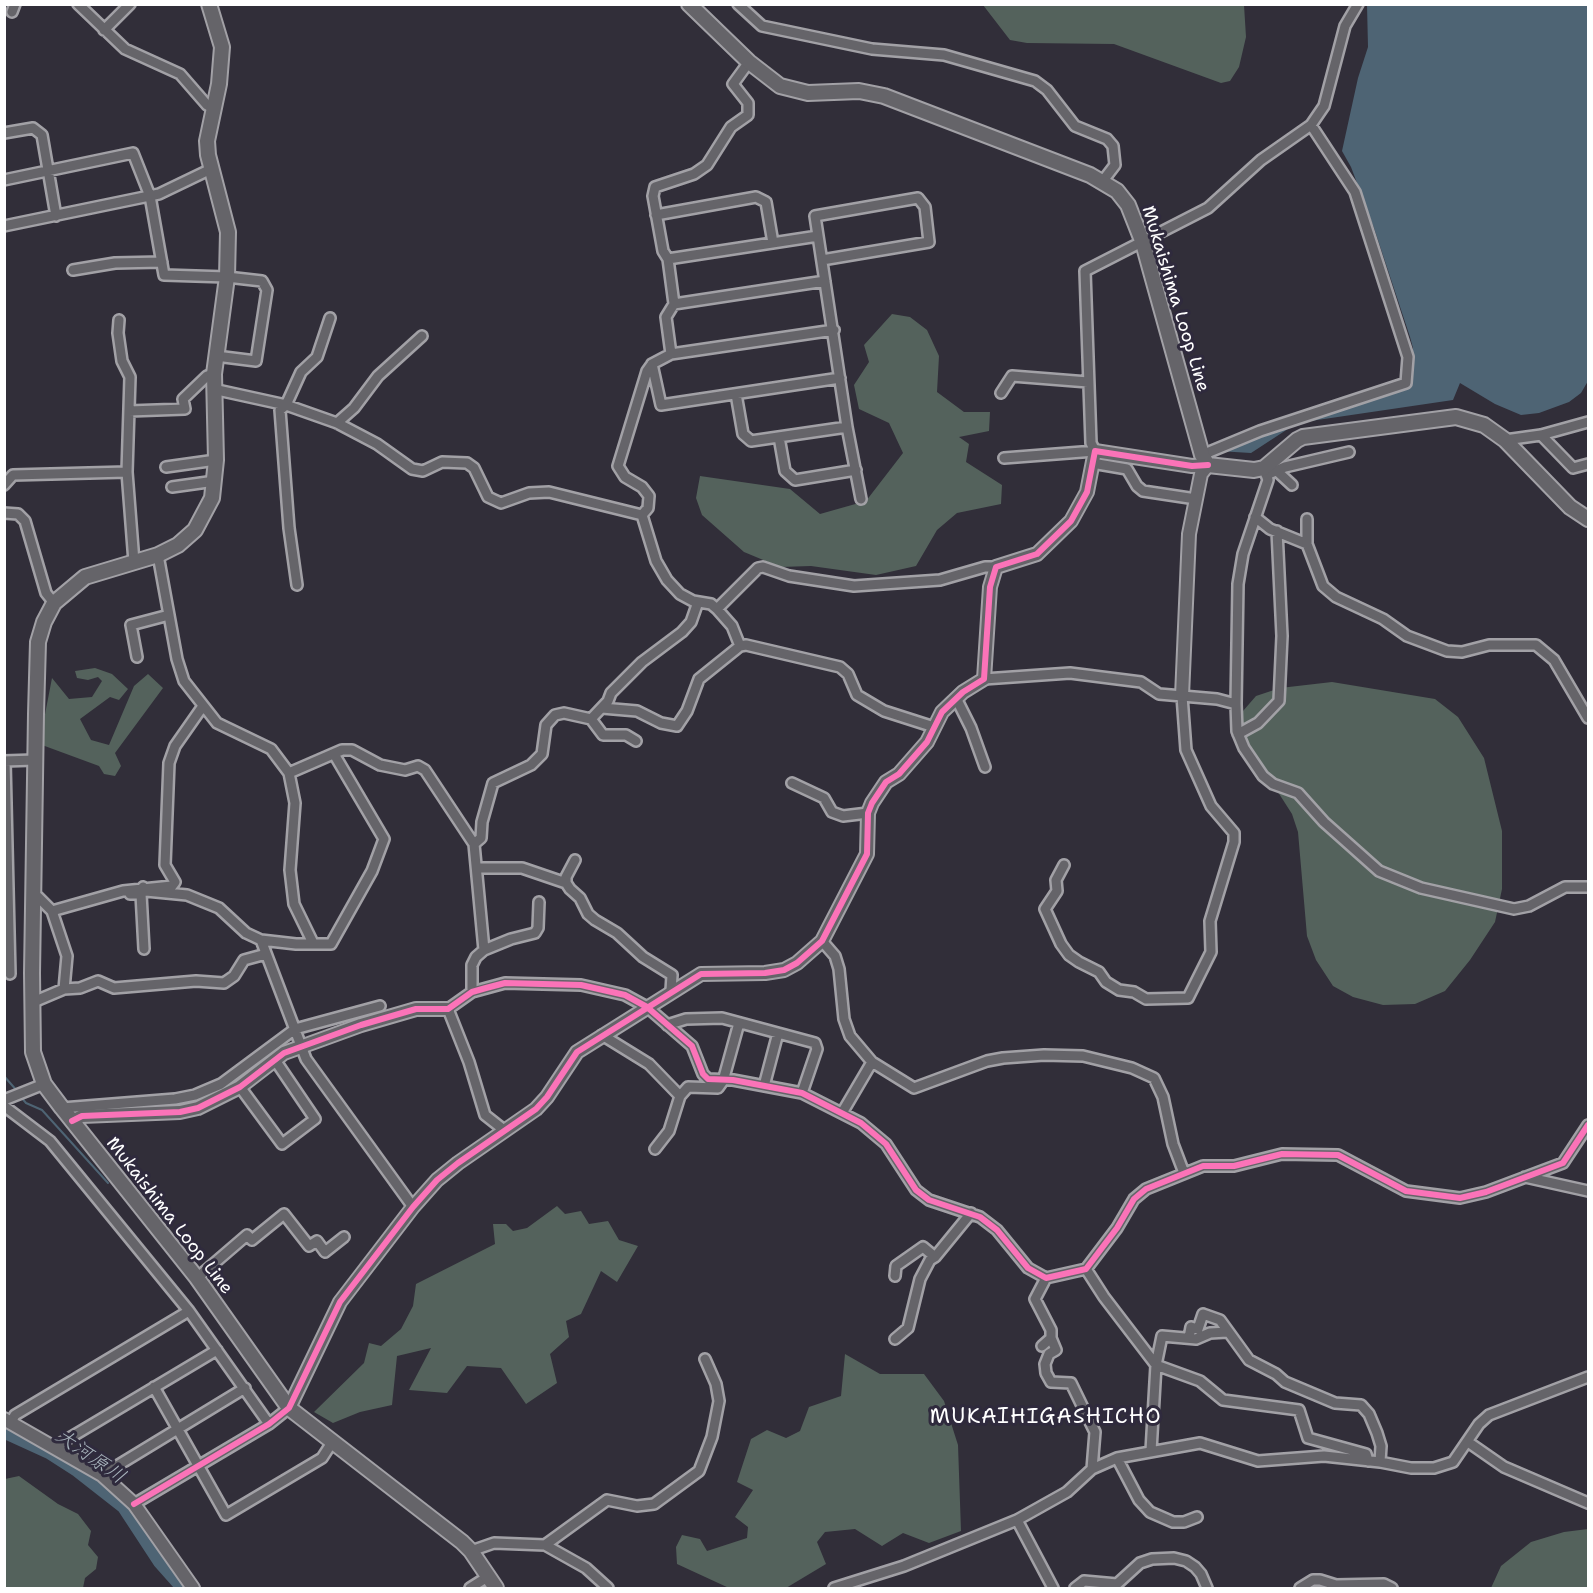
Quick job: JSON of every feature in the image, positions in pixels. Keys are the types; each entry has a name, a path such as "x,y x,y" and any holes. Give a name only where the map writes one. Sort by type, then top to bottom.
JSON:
{"main road":[{"name":"Mukaishima Loop Line","path":"208,4 222,47 219,84 207,141 211,168 228,232 227,277 214,382 216,460 212,498 195,530 178,545 158,555 85,577 54,603 38,642 32,1003 33,1052 38,1085 62,1108 196,1278 289,1408 471,1551 492,1582"},
{"name":"Mukaishima Loop Line","path":"689,4 749,62 772,80 793,90 808,93 859,91 884,96 1102,182 1117,191 1128,205 1143,243 1205,460"},
{"path":"1205,460 1254,471 1270,471 1297,440 1303,437 1456,417 1484,425 1505,440 1570,507 1587,516"}],"street":[{"path":"78,4 125,49 180,74 207,105 213,108"},
{"path":"104,30 130,4"},
{"path":"738,4 762,26 872,49 944,56 1035,81 1047,90 1075,126 1107,140 1113,146 1114,165 1102,182"},
{"path":"717,609 758,568 764,567 789,576 854,586 940,580 985,567 996,567 1037,554 1052,542 1071,521 1088,492 1093,457 1085,271 1208,208 1261,160 1311,125 1324,106 1345,26 1358,4"},
{"path":"671,354 666,317 674,304 668,259 663,251 653,196 656,187 694,174 707,165 731,127 748,115 748,103 733,84 749,62"},
{"path":"1004,458 1093,457 1192,466 1260,430 1406,383 1408,357 1355,192 1311,125"},
{"path":"4,133 33,128 42,135 56,216"},
{"path":"4,180 133,153 150,196 164,275 227,277 262,281 267,290 256,361 216,356"},
{"path":"4,226 150,196 211,168"},
{"path":"656,215 756,197 766,202 773,243"},
{"path":"822,260 929,242 925,207 918,198 815,216 847,427 861,499"},
{"path":"668,259 818,236"},
{"path":"73,270 115,263 162,262"},
{"path":"674,304 825,281"},
{"path":"297,585 284,470 280,410 286,405 301,372 317,357 330,318"},
{"path":"119,320 118,333 122,361 130,377 127,472 134,562"},
{"path":"642,515 648,508 649,496 642,487 625,477 618,466 647,371 652,364 671,354 834,330"},
{"path":"337,423 354,408 378,376 422,336"},
{"path":"652,364 661,405 840,378"},
{"path":"129,411 185,409 183,399 207,376 214,382 337,423 377,444 412,469 423,471 442,462 467,463 474,468 488,497 501,503 529,492 549,492 642,515"},
{"path":"1001,393 1012,376 1088,382"},
{"path":"736,394 743,434 751,441 847,427"},
{"path":"1505,440 1541,435 1588,422"},
{"path":"1541,435 1573,468 1588,464"},
{"path":"779,437 785,471 795,480 856,470"},
{"path":"1270,471 1349,452"},
{"path":"1093,457 1127,469 1137,486 1143,491 1196,499"},
{"path":"166,467 216,460"},
{"path":"1064,865 1056,880 1058,891 1045,909 1061,944 1069,955 1079,963 1099,972 1106,982 1119,990 1134,993 1146,999 1188,998 1211,951 1210,921 1234,842 1234,833 1211,806 1186,750 1182,696 1189,534 1205,460"},
{"path":"1270,471 1292,485"},
{"path":"1270,471 1243,554 1238,584 1236,704 1238,734 1263,776 1273,784 1298,793 1324,822 1379,871 1421,888 1515,909 1529,906 1565,887 1588,887"},
{"path":"4,485 13,475 127,472"},
{"path":"172,487 214,481"},
{"path":"4,513 18,514 25,520 46,593 54,603"},
{"path":"642,515 656,561 667,580 680,594 698,602 711,603 732,626 740,646"},
{"path":"1255,517 1259,522 1307,544"},
{"path":"1306,519 1307,544 1323,586 1336,597 1383,619 1407,636 1454,651 1489,645 1536,645 1554,660 1588,718"},
{"path":"1238,734 1258,723 1279,701 1282,636 1277,531"},
{"path":"158,555 184,681 217,723 271,749 289,773 296,804 290,870 294,904 313,943"},
{"path":"984,679 990,587 996,567"},
{"path":"591,719 609,701 611,693 642,662 682,632 691,622 698,602"},
{"path":"137,657 131,626 169,615"},
{"path":"602,708 637,711 661,723 677,726 687,711 699,679 740,646"},
{"path":"740,646 840,667 848,674 857,695 884,711 933,727"},
{"path":"134,1504 269,1424 289,1408 340,1302 413,1208 437,1180 536,1109 547,1097 577,1052 701,974 765,973 784,970 797,963 822,940 867,854 868,813 886,782 898,774 927,742 942,711 956,698 984,679 1070,673 1141,682 1159,694 1236,704"},
{"path":"956,698 971,728 985,767"},
{"path":"52,911 123,891 143,887 172,886 175,882 165,865 169,763 175,746 203,706"},
{"path":"474,844 482,838 482,822 493,783 531,765 542,754 546,725 555,715 564,713 591,719 603,735 626,735 636,741"},
{"path":"289,773 334,754 352,750 380,765 405,770 418,766 425,770 474,844 484,950"},
{"path":"143,887 146,891 187,895 219,908 246,933 261,940 296,944 331,944 372,871 384,839 334,754"},
{"path":"10,974 6,890 5,761 35,760"},
{"path":"792,783 824,798 832,812 843,816 868,813"},
{"path":"566,883 575,860"},
{"path":"477,868 522,868 566,883 580,898 588,914 617,933 660,969 672,975 671,991"},
{"path":"123,891 125,894 141,894 144,949"},
{"path":"33,897 38,897 52,911 67,956 64,989"},
{"path":"472,992 472,965 484,950 534,933 538,928 539,902"},
{"path":"261,940 306,1059 413,1208"},
{"path":"822,940 835,956 839,969 844,1019 850,1036 872,1062 914,1088 987,1061 1003,1058 1044,1055 1083,1056 1132,1068 1154,1078 1163,1097 1173,1144 1184,1173"},
{"path":"32,1003 64,989 80,988 98,981 114,988 196,981 224,983 234,976 244,960 266,954"},
{"path":"72,1121 82,1116 180,1112 219,1100 275,1060 301,1047 361,1025 416,1009 448,1009 472,992 506,983 581,985 625,995 647,1007 692,1046 704,1074 714,1081 764,1086 802,1094 861,1123 886,1144 916,1190 929,1200 971,1213 997,1230 1028,1268 1046,1278 1086,1269 1117,1228 1134,1199 1146,1189 1203,1166 1234,1166 1282,1154 1338,1155 1406,1191 1460,1198 1486,1192 1563,1163 1588,1125"},
{"path":"62,1108 195,1095 221,1084 295,1029 380,1006"},
{"path":"448,1009 469,1062 485,1114 504,1130"},
{"path":"667,1025 687,1019 722,1018 815,1042 817,1049 802,1094"},
{"path":"655,1149 669,1131 680,1096 688,1087 718,1088 723,1081 739,1023"},
{"path":"764,1086 778,1033"},
{"path":"602,1035 649,1064 680,1096"},
{"path":"240,1087 282,1144 315,1119 275,1060"},
{"path":"842,1113 872,1062"},
{"path":"38,1085 6,1102 50,1141 189,1311 269,1424"},
{"path":"1526,1177 1588,1191"},
{"path":"896,1339 908,1328 920,1279 930,1260 971,1213"},
{"path":"196,1278 247,1235 252,1240 284,1214 309,1246 316,1241 325,1252 344,1237"},
{"path":"895,1276 896,1266 922,1247 935,1257"},
{"path":"1086,1269 1104,1298 1156,1365 1200,1381 1223,1400 1277,1409 1299,1410 1308,1438 1366,1454 1368,1461"},
{"path":"1046,1278 1035,1299 1051,1330 1051,1338 1056,1350 1049,1354 1045,1364 1046,1373 1051,1382 1071,1383 1095,1432 1092,1468"},
{"path":"189,1311 15,1414 8,1421 56,1446 102,1475 134,1504 193,1588"},
{"path":"1189,1338 1191,1326 1198,1329 1203,1314 1220,1320 1250,1360 1276,1374 1284,1382 1335,1403 1361,1405 1369,1414 1377,1433 1381,1446 1380,1462"},
{"path":"1151,1451 1156,1365 1162,1336 1189,1338 1227,1332"},
{"path":"1041,1346 1051,1338"},
{"path":"56,1446 217,1350"},
{"path":"545,1545 607,1500 637,1506 654,1504 699,1472 712,1437 719,1401 716,1384 705,1359"},
{"path":"834,1588 904,1566 1017,1520 1067,1492 1092,1468 1118,1458 1200,1443 1258,1461 1304,1456 1380,1462 1412,1468 1434,1468 1453,1462 1479,1424 1501,1409 1588,1377"},
{"path":"154,1386 226,1515 322,1458 333,1441"},
{"path":"102,1475 244,1388"},
{"path":"1468,1442 1504,1467 1588,1503"},
{"path":"1118,1458 1139,1500 1150,1512 1173,1522 1184,1522 1197,1517"},
{"path":"1017,1520 1053,1588"},
{"path":"471,1551 494,1543 545,1545 586,1568 602,1587"},
{"path":"1075,1588 1084,1581 1117,1584 1140,1563 1152,1559 1174,1558 1186,1561 1195,1567 1207,1588"},
{"path":"1300,1588 1313,1580 1320,1580 1336,1585 1384,1584 1392,1588"},
{"path":"471,1588 492,1582"}],"shaded area":[{"path":"983,5 1244,5 1246,37 1239,67 1230,81 1221,83 1114,44 1027,43 1010,40"},
{"path":"892,314 910,317 927,330 939,356 937,392 964,412 990,412 989,431 959,437 969,444 966,462 1002,485 1001,504 957,513 937,530 916,566 876,575 811,566 780,567 744,552 702,515 696,498 700,476 790,489 820,514 866,501 903,453 889,423 859,409 854,385 869,362 864,345"},
{"path":"95,668 112,674 128,689 119,700 110,697 80,719 91,740 109,745 134,686 148,674 163,688 115,753 121,766 115,776 104,774 99,766 42,745 41,735 52,678 69,699 92,697 102,681 98,677 88,680 77,678 75,671"},
{"path":"1332,682 1435,699 1458,717 1484,758 1502,831 1502,889 1495,922 1470,960 1445,991 1415,1004 1383,1005 1353,997 1333,986 1316,960 1307,936 1298,832 1292,814 1260,764 1241,728 1243,711 1256,696 1280,688"},
{"path":"557,1206 565,1214 581,1211 589,1224 608,1221 619,1240 638,1246 617,1282 601,1271 581,1314 566,1321 569,1337 550,1354 557,1383 526,1404 501,1368 467,1366 447,1393 409,1390 431,1348 397,1356 392,1405 360,1412 333,1423 314,1412 364,1363 369,1343 381,1346 401,1329 413,1306 416,1284 495,1244 493,1224 506,1224 513,1231 527,1228"},
{"path":"845,1354 880,1374 924,1374 944,1401 958,1445 961,1531 929,1543 903,1533 882,1546 855,1529 825,1532 817,1542 826,1564 786,1588 729,1588 677,1564 676,1547 682,1535 700,1539 707,1551 747,1538 748,1527 735,1517 753,1490 737,1482 751,1439 767,1430 786,1438 800,1431 809,1407 841,1396"},
{"path":"19,1476 58,1504 78,1514 91,1531 88,1545 98,1557 96,1569 85,1578 83,1588 5,1588 5,1479"},
{"path":"1588,1529 1588,1588 1491,1588 1501,1566 1531,1542 1564,1532"}],"water":[{"path":"1367,5 1588,5 1588,381 1581,393 1569,402 1539,413 1521,415 1495,404 1460,383 1453,400 1297,423 1251,453 1218,451 1215,444 1249,429 1408,381 1413,348 1410,337 1374,228 1351,167 1342,151 1358,78 1368,47"}],"waterway":[{"path":"4,1076 18,1092"},
{"path":"21,1097 26,1103 42,1110 108,1183"},
{"name":"大河原川","path":"4,1431 50,1452 78,1470 124,1506 160,1561 184,1588"}],"cycle path":[{"path":"134,1504 269,1424 289,1408 340,1302 413,1207 437,1180 458,1163 536,1109 547,1097 577,1052 701,974 765,973 784,970 797,963 822,941 867,854 868,813 872,803 886,782 899,774 927,742 942,712 963,692 984,679 990,587 996,567 1037,554 1071,521 1087,492 1095,451 1192,466 1208,465"},
{"path":"72,1121 82,1116 180,1112 198,1108 240,1087 284,1053 361,1025 416,1009 448,1009 472,992 486,988 505,983 581,985 625,995 647,1007 692,1046 703,1074 708,1079 733,1080 802,1093 861,1123 886,1144 916,1190 929,1200 980,1217 997,1230 1028,1268 1046,1278 1086,1269 1117,1228 1134,1199 1146,1189 1203,1166 1234,1166 1282,1154 1338,1155 1406,1191 1460,1198 1486,1192 1563,1163 1588,1125"}],"district":[{"name":"MUKAIHIGASHICHO","path":"1046,1418"}]}
